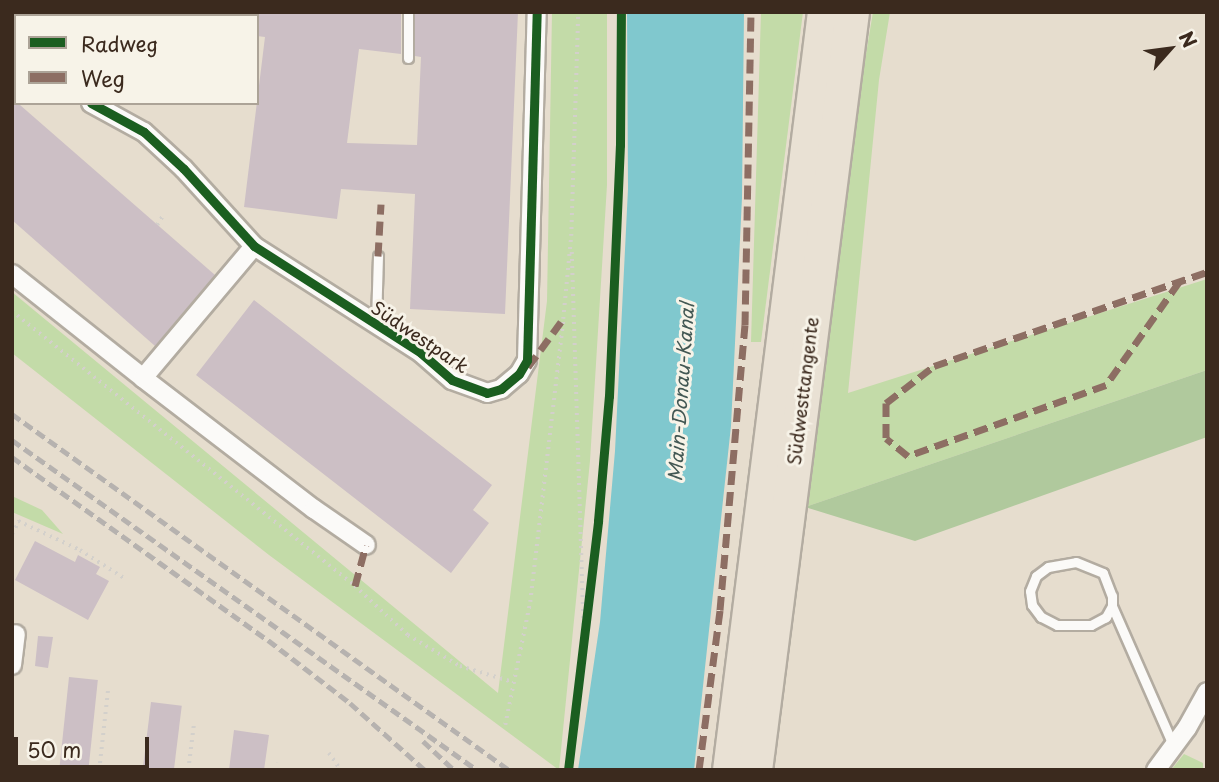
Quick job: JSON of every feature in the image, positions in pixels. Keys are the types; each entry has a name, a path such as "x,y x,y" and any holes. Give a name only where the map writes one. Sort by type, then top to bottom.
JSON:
{"highway":[{"name":"Südwesttangente","path":"729,770 820,51 840,14"},
{"name":"Südwesttangente","path":"755,770 840,14"}],"street":[{"name":"Südwestpark","path":"95,105 144,132 184,169 254,246 324,294 376,323 421,354 452,380 472,390 487,393 501,389 519,374 527,360 537,12"},
{"path":"143,378 254,246"},
{"path":"12,274 314,509 366,545"},
{"path":"12,666 16,634"},
{"path":"1156,770 1206,696"}],"lane":[{"path":"408,12 408,58"},
{"path":"376,323 378,256"},
{"path":"1112,606 1105,617 1091,625 1057,625 1041,617 1032,605 1030,591 1036,576 1048,567 1076,562 1103,573 1112,596 1112,606 1174,747"}],"path":[{"path":"578,12 571,236 584,630"},
{"path":"157,225 164,214"},
{"path":"505,725 530,601 571,236"},
{"path":"12,311 344,577 408,635 460,666 514,682"},
{"path":"12,518 79,550 124,578"},
{"path":"12,534 19,521"},
{"path":"99,770 108,688"},
{"path":"188,770 194,722"},
{"path":"329,753 341,770"},
{"path":"277,770 278,763"}],"green space":[{"path":"552,12 607,12 607,185 590,461 559,770 269,555 12,353 12,292 498,693 547,301"},
{"path":"761,12 803,12 761,342 751,342"},
{"path":"873,12 890,12 879,80 848,393 1207,279 1207,370 805,507 857,108"},
{"path":"1207,370 1207,437 915,541 805,507"},
{"path":"12,496 42,510 63,534 12,512"},
{"path":"1184,754 1203,763 1203,770 1171,770"}],"water":[{"name":"Main-Donau-Kanal","path":"627,12 744,12 742,198 731,426 694,770 578,770 600,622 615,451 628,189"}],"building":[{"path":"401,12 401,54 359,49 347,143 417,145 421,57 415,56 415,12 518,12 505,314 410,309 415,194 341,189 337,219 244,207 257,105 259,105 265,37 259,36 257,14"},
{"path":"12,98 14,105 20,105 215,275 155,346 12,220"},
{"path":"254,300 492,485 473,510 489,523 451,573 196,375"},
{"path":"35,541 75,562 78,555 100,567 96,574 109,581 88,620 15,580"},
{"path":"38,636 53,637 48,668 35,666"},
{"path":"69,677 98,680 88,770 59,769"},
{"path":"151,702 182,706 174,770 143,770"},
{"path":"234,730 269,735 264,770 229,770"}],"railway":[{"path":"12,414 509,770"},
{"path":"12,440 477,770"},
{"path":"12,457 268,640 350,703 425,770"},
{"path":"423,741 454,770"}],"marked path":[{"path":"699,770 720,610 745,325 751,12"},
{"path":"378,256 381,204"},
{"path":"1179,282 1106,385 908,456 886,438 886,403 934,366 1207,272"},
{"path":"528,367 563,319"},
{"path":"355,586 366,545"}],"cycle path":[{"path":"95,105 144,132 184,169 254,246 421,353 452,380 487,393 501,389 519,374 527,360 537,12"},
{"path":"568,770 598,521 609,396 620,145 621,12"}]}
